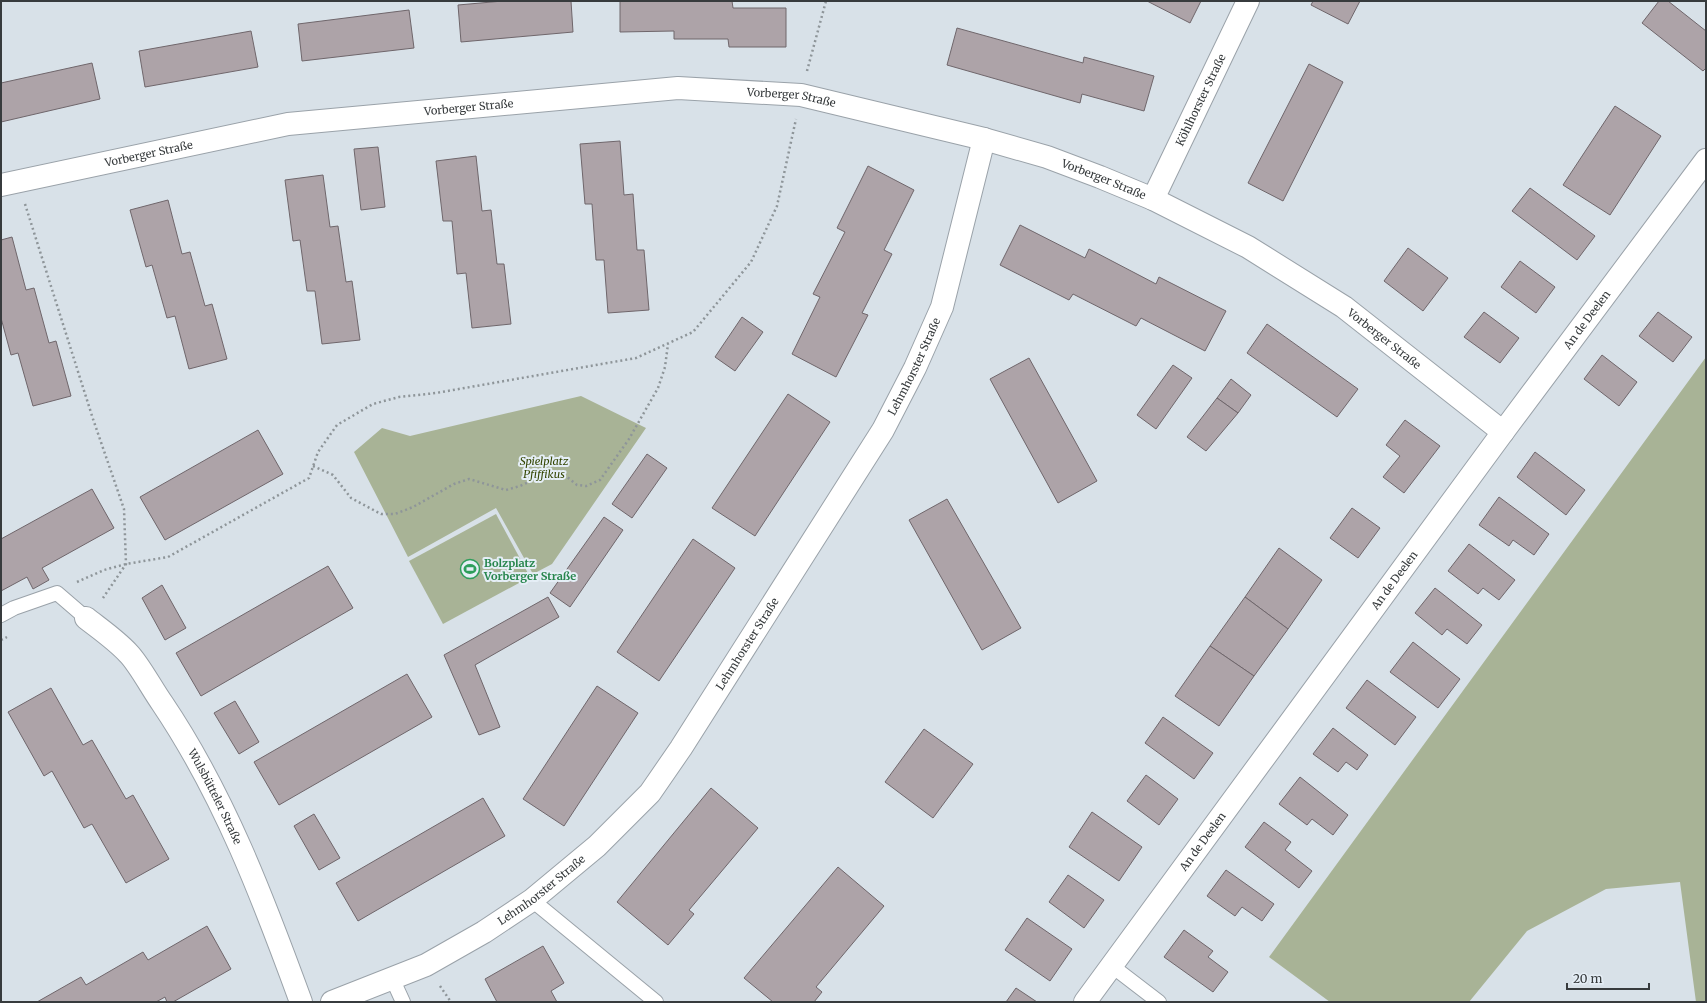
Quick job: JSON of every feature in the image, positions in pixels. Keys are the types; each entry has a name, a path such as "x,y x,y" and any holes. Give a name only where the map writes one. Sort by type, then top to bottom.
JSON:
{"street":[{"name":"Köhlhorster Straße","path":"1153,199 1248,1"},
{"name":"Vorberger Straße","path":"9,183 288,124 678,88 801,95 984,139 1047,157 1153,199 1248,247 1344,307 1503,432"},
{"name":"Lehmhorster Straße","path":"332,1002 432,961 484,932 532,900 597,846 650,793 681,748 883,430 915,368 942,307 984,139"},
{"name":"An de Deelen","path":"1085,1002 1503,432 1706,160"},
{"name":"Wulsbütteler Straße","path":"86,618 129,653 173,720 202,769 238,840 253,875 301,1002"}],"lane":[{"path":"1,615 14,608 57,594 86,618"},
{"path":"532,900 656,1002"},
{"path":"1112,966 1159,1002"},
{"path":"392,978 403,1002"}],"path":[{"path":"57,594 69,585 104,570 168,556 309,478 318,452 337,425 373,404 399,397 636,358 693,332 751,262 777,206 801,95 826,1"},
{"path":"9,183 124,509 126,564 110,590 86,618"},
{"path":"313,466 333,475 351,498 380,514 395,514 413,507 454,484 469,479 506,490 520,486 542,476 566,476 577,485 586,486 600,480 629,438 658,388 665,367 668,344"}],"green space":[{"path":"1706,357 1706,1002 1696,1002 1680,882 1606,889 1527,931 1469,1002 1330,1002 1269,957"},
{"name":"Spielplatz Pfiffikus","path":"581,396 646,428 552,564 533,574 496,508 408,557 354,452 382,428 410,436"},
{"name":"Bolzplatz Vorberger Straße","path":"496,514 530,577 443,624 409,561"}],"building":[{"path":"503,1 571,1 573,32 461,42 458,5"},
{"path":"620,1 732,1 733,8 786,8 786,47 729,47 728,39 674,39 674,31 620,32"},
{"path":"1147,1 1201,1 1190,23"},
{"path":"1313,1 1360,1 1348,24 1311,5"},
{"path":"1659,1 1668,1 1706,31 1706,68 1703,71 1642,23"},
{"path":"409,10 414,48 302,61 298,24"},
{"path":"957,28 1083,63 1084,57 1154,76 1144,111 1082,94 1080,103 947,65"},
{"path":"251,31 258,67 145,87 139,51"},
{"path":"92,63 100,99 1,122 1,83"},
{"path":"1309,64 1343,82 1283,201 1248,183"},
{"path":"1615,106 1661,136 1610,215 1563,185"},
{"path":"620,141 624,195 633,194 637,250 644,250 649,310 608,313 604,260 596,260 592,204 585,204 580,144"},
{"path":"378,147 385,207 361,210 354,149"},
{"path":"476,156 482,211 491,210 497,264 504,264 511,324 472,328 466,273 457,274 452,221 443,221 436,161"},
{"path":"868,166 914,190 884,250 892,254 862,313 868,315 836,377 792,354 820,297 813,294 845,232 837,228"},
{"path":"323,175 330,227 338,226 346,282 352,281 360,340 322,344 315,291 307,291 300,240 293,241 285,180"},
{"path":"1530,188 1595,236 1577,260 1512,211"},
{"path":"168,200 182,254 190,252 205,306 212,304 227,359 189,369 175,316 167,318 152,265 146,267 130,210"},
{"path":"1020,225 1085,258 1089,249 1156,284 1159,277 1226,311 1205,351 1141,318 1136,326 1073,294 1069,300 1000,265"},
{"path":"12,237 26,290 34,288 49,343 56,341 71,396 33,406 18,353 11,355 1,318 1,240"},
{"path":"1408,248 1448,278 1423,311 1384,281"},
{"path":"1520,261 1555,287 1536,313 1501,287"},
{"path":"1484,312 1519,338 1500,363 1464,337"},
{"path":"1658,312 1692,337 1673,362 1639,336"},
{"path":"742,317 763,332 735,371 715,357"},
{"path":"1267,324 1358,389 1337,417 1247,353"},
{"path":"1602,355 1637,382 1619,406 1584,379"},
{"path":"1029,358 1097,481 1058,503 990,379"},
{"path":"1173,365 1192,378 1156,429 1137,415"},
{"path":"1231,379 1251,395 1238,413 1217,398"},
{"path":"788,394 830,422 755,536 712,508"},
{"path":"1217,398 1238,413 1206,451 1187,437"},
{"path":"1405,420 1440,446 1404,493 1383,477 1400,456 1386,445"},
{"path":"258,430 283,474 165,540 140,497"},
{"path":"1535,452 1585,490 1566,515 1517,477"},
{"path":"647,454 667,468 632,518 612,504"},
{"path":"92,489 114,528 42,568 49,580 33,589 27,577 1,591 1,539"},
{"path":"1499,497 1549,534 1534,555 1513,540 1509,546 1479,525"},
{"path":"947,499 1021,628 982,650 909,520"},
{"path":"1352,508 1380,528 1358,558 1330,538"},
{"path":"604,517 623,530 570,607 550,593"},
{"path":"693,539 735,568 659,681 617,652"},
{"path":"1469,544 1515,580 1499,600 1483,588 1478,594 1448,571"},
{"path":"1279,548 1322,580 1288,629 1245,597"},
{"path":"328,566 353,608 201,696 176,653"},
{"path":"162,585 186,628 165,640 142,598"},
{"path":"1435,588 1482,625 1467,644 1447,629 1442,635 1415,613"},
{"path":"548,597 559,617 475,665 500,727 479,735 444,655"},
{"path":"1245,597 1288,629 1254,676 1210,646"},
{"path":"1413,642 1460,679 1438,708 1390,672"},
{"path":"1210,646 1254,676 1219,726 1175,696"},
{"path":"407,674 432,717 279,805 254,762"},
{"path":"1367,680 1416,717 1395,745 1346,708"},
{"path":"597,686 638,713 564,826 523,799"},
{"path":"51,688 83,745 92,740 126,799 133,795 169,859 126,883 92,824 84,828 52,771 44,776 8,712"},
{"path":"235,701 259,742 239,754 214,713"},
{"path":"1163,717 1213,753 1194,779 1145,743"},
{"path":"1333,728 1368,755 1357,770 1346,762 1338,772 1313,754"},
{"path":"924,729 973,764 933,818 885,782"},
{"path":"1146,775 1178,799 1159,825 1127,801"},
{"path":"1300,777 1348,815 1333,835 1312,819 1307,825 1279,804"},
{"path":"711,788 758,828 689,910 694,914 668,945 617,902"},
{"path":"483,798 505,836 358,921 336,883"},
{"path":"1092,812 1142,847 1119,881 1069,847"},
{"path":"314,814 340,858 319,870 294,826"},
{"path":"1264,822 1291,842 1285,850 1312,871 1299,888 1245,847"},
{"path":"838,867 884,906 816,987 822,992 814,1002 773,1002 744,978"},
{"path":"1226,870 1274,904 1262,921 1242,907 1235,916 1207,896"},
{"path":"1068,875 1104,900 1084,928 1049,902"},
{"path":"1027,918 1072,949 1050,981 1005,950"},
{"path":"207,926 231,969 173,1002 167,1002 165,997 156,1002 37,1002 81,977 86,985 143,952 148,960"},
{"path":"1184,930 1213,951 1208,957 1228,972 1213,992 1164,957"},
{"path":"543,946 564,983 551,991 557,1002 497,1002 485,979"},
{"path":"1016,988 1037,1002 1006,1002"}],"place":[{"name":"Bolzplatz Vorberger Straße","path":"470,569"}]}
